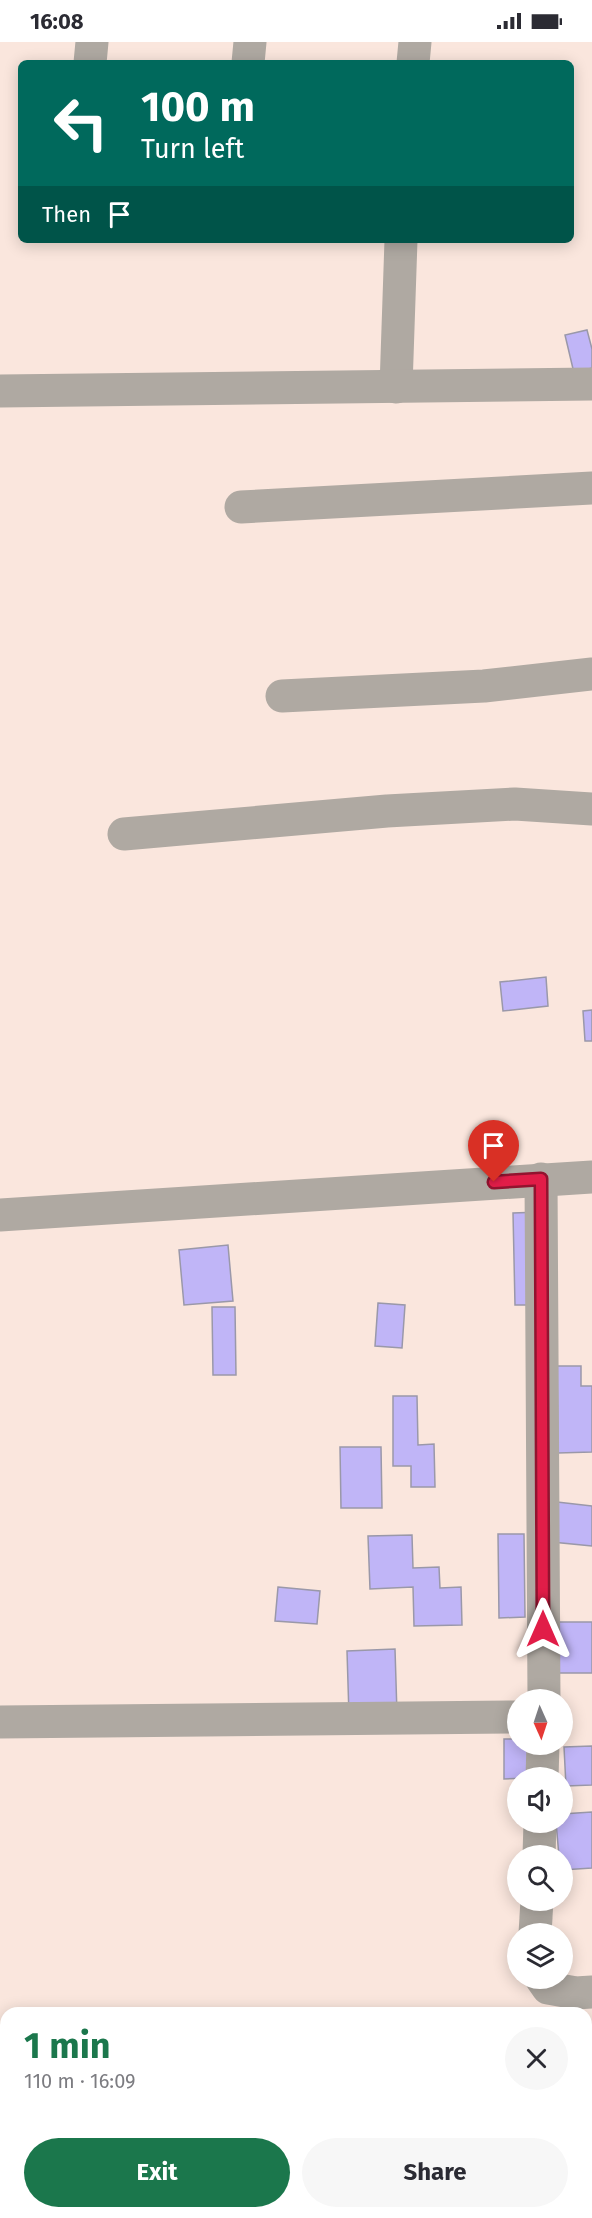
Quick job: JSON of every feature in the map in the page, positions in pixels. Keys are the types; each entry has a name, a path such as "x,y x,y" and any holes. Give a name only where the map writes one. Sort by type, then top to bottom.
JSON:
{"street":[{"path":"90,60 92,42"},
{"path":"248,60 250,42"},
{"path":"413,60 415,42"},
{"path":"396,387 401,243"},
{"path":"0,392 592,384"},
{"path":"241,507 592,488"},
{"path":"282,696 484,686 592,674"},
{"path":"124,834 387,811 515,804 592,809"},
{"path":"0,1215 592,1177"},
{"path":"541,1179 544,1689"},
{"path":"0,1722 507,1717"},
{"path":"554,1989 576,1993 592,1992"}],"building":[{"path":"587,330 592,349 592,368 574,373 565,335"},
{"path":"546,977 548,1006 503,1011 500,982"},
{"path":"592,1010 592,1041 585,1041 583,1011"},
{"path":"541,1212 543,1305 515,1305 513,1213"},
{"path":"228,1245 233,1301 184,1305 179,1250"},
{"path":"378,1303 405,1305 402,1348 375,1346"},
{"path":"212,1307 235,1307 236,1375 213,1375"},
{"path":"557,1366 581,1366 581,1386 592,1386 592,1452 558,1453"},
{"path":"393,1396 417,1396 418,1445 434,1444 435,1487 411,1487 411,1466 393,1466"},
{"path":"340,1447 381,1447 382,1508 341,1508"},
{"path":"557,1502 592,1506 592,1546 552,1542"},
{"path":"498,1534 524,1534 525,1617 499,1618"},
{"path":"412,1535 413,1568 439,1567 440,1588 461,1587 462,1625 414,1626 413,1587 370,1589 368,1536"},
{"path":"278,1587 320,1591 317,1624 275,1621"},
{"path":"556,1622 592,1622 592,1673 556,1673"},
{"path":"395,1649 397,1714 349,1716 347,1651"},
{"path":"504,1739 507,1739 507,1755 529,1755 529,1767 507,1767 507,1779 504,1779"},
{"path":"592,1746 592,1785 573,1786 573,1767 565,1767 564,1755 573,1755 573,1747"},
{"path":"592,1812 592,1868 573,1869 573,1845 558,1845 557,1833 573,1833 573,1813"}],"route":[{"path":"494,1182 541,1179 543,1629"}]}
